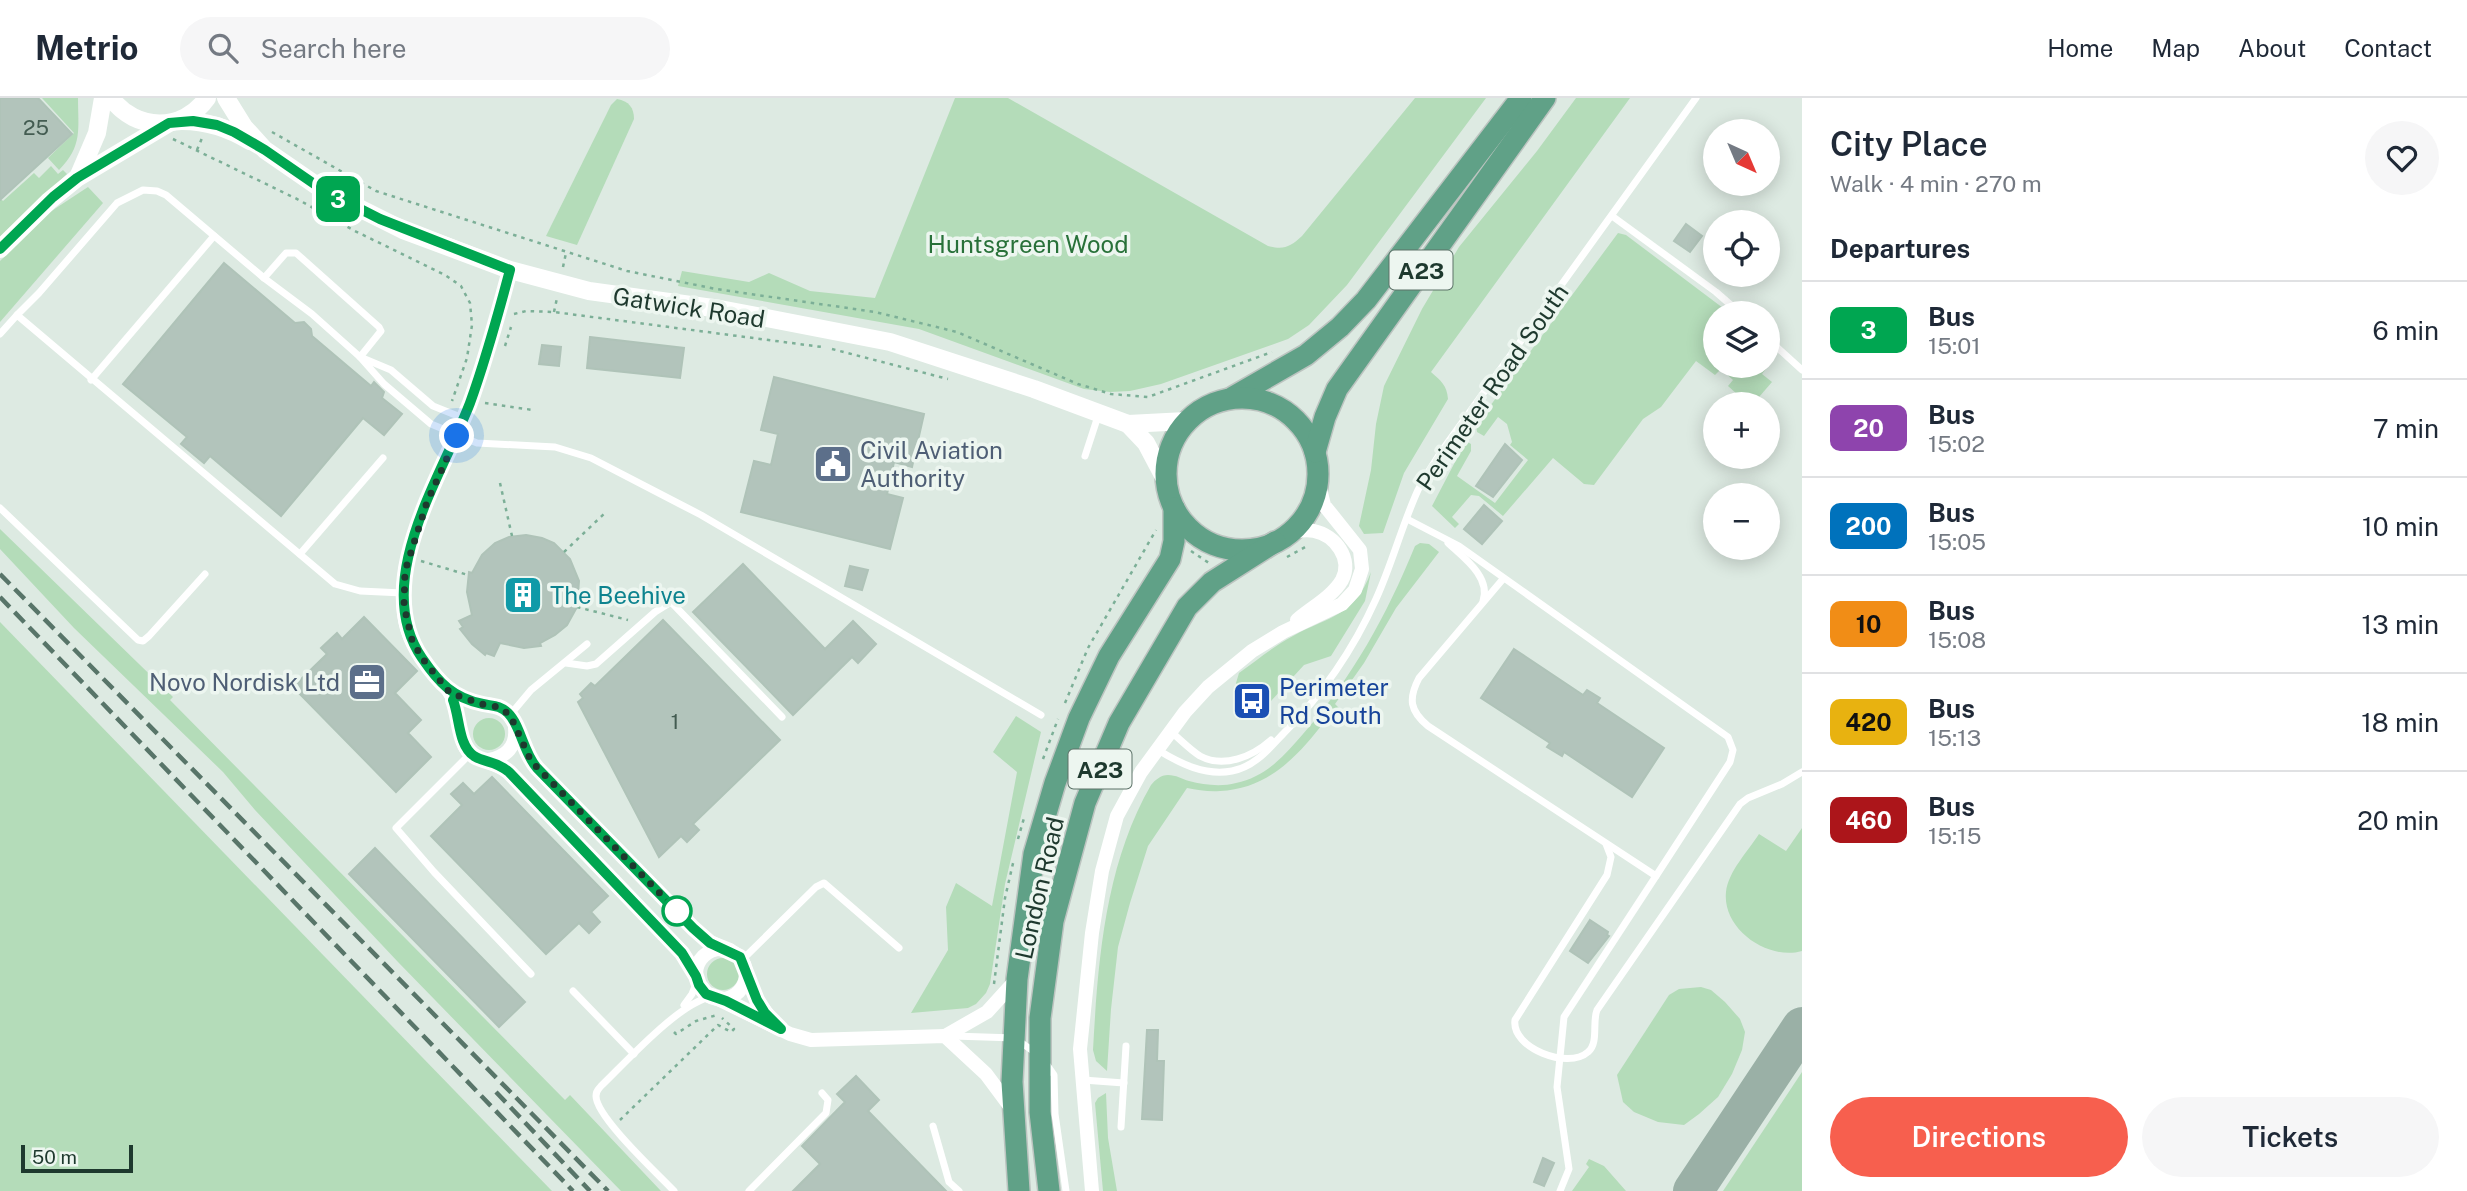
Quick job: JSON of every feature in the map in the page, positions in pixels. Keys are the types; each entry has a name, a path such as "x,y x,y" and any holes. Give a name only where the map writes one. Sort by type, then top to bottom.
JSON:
{"main road":[{"name":"A23","path":"1233,397 1306,355 1340,327 1366,300 1521,98"},
{"name":"A23","path":"1315,452 1337,389 1545,98"},
{"path":"1233,397 1266,401 1288,412 1307,433 1315,452 1318,481 1315,495 1308,511 1282,545 1248,551 1223,549 1189,529 1174,508 1165,480 1170,446 1186,421 1218,400 1233,397"},
{"name":"London Road","path":"1019,1191 1012,1109 1017,979 1034,854 1055,783 1079,718 1109,656 1170,559 1166,534 1174,508"},
{"name":"London Road","path":"1049,1191 1040,1112 1040,1018 1053,920 1085,803 1119,723 1179,618 1201,591 1225,573 1282,545"}],"street":[{"path":"77,178 85,166 97,133 103,98"},
{"name":"Gatwick Road","path":"111,98 125,113 153,124 193,121 222,127 265,150 323,190 356,208 403,230 510,270 589,291 720,309 890,342 976,369 1128,424 1186,421"},
{"path":"0,249 53,197 77,178 191,114 207,98"},
{"name":"Gatwick Road","path":"226,98 244,127 265,150"},
{"path":"510,270 491,343 471,401 427,502 408,557 403,593 405,616 412,640 422,658 450,693 461,728 462,742 471,754 489,760 509,772 682,953 702,990 799,1037 818,1041 945,1036 986,1073 1012,1109"},
{"name":"Gatwick Road","path":"1128,424 1146,443 1165,480"},
{"path":"1092,1191 1080,1049 1091,933 1102,871 1117,816 1141,772 1170,732 1212,683 1252,651 1283,632 1342,604 1355,590 1360,579 1360,550 1327,509 1321,498 1318,481"},
{"path":"1282,545 1300,530 1322,533 1340,548 1346,562 1345,571 1337,586 1283,632"},
{"path":"450,693 499,707 512,719 527,755 537,768 693,928 710,943 730,950 744,963 757,1000 765,1013 781,1029"},
{"path":"461,728 469,713 485,705"},
{"path":"489,760 501,757 511,748 516,736 512,719"},
{"path":"697,978 698,964 707,953 730,950"},
{"path":"714,998 731,997 741,989 746,976 744,963"},
{"name":"London Road","path":"945,1036 987,1012 1017,979"}],"lane":[{"name":"Perimeter Road South","path":"1157,750 1206,772 1244,768 1256,761 1279,739 1319,693 1364,624 1419,490 1443,449 1696,98"},
{"path":"0,334 113,207 134,193 148,190 161,193 312,314 360,357 384,384 431,424 472,442 555,447 591,458 701,515 1041,715"},
{"path":"1612,216 1726,301"},
{"path":"91,380 214,236"},
{"path":"264,278 286,253 296,253 379,327 381,331 378,337 360,357"},
{"path":"17,315 335,584 352,590 403,593"},
{"path":"1780,350 1802,370"},
{"path":"360,357 391,370 433,406 464,418"},
{"path":"1085,456 1099,413"},
{"path":"300,554 383,458"},
{"path":"0,508 138,640 144,641 205,574"},
{"path":"1407,519 1459,546 1720,729 1730,740 1730,762 1568,1008 1563,1023 1557,1087 1569,1169 1560,1191"},
{"path":"1438,533 1483,580 1485,593 1480,606"},
{"path":"1503,579 1419,678 1411,696 1414,712 1428,726 1656,876"},
{"path":"566,663 587,666 596,664 655,612 671,602 782,717"},
{"path":"512,719 531,690 587,644"},
{"name":"Perimeter Road South","path":"1170,732 1207,759 1225,761 1240,758 1263,747 1319,693"},
{"path":"471,754 396,828 531,974"},
{"path":"1606,843 1611,862 1605,878 1515,1020 1515,1032 1520,1038 1541,1052 1559,1058 1580,1056 1591,1048 1597,1010 1740,804 1802,772"},
{"path":"744,963 816,887 824,883 899,948"},
{"path":"674,1191 614,1127 599,1106 596,1094 601,1086 677,1013 692,994 697,978"},
{"path":"573,991 634,1054"},
{"path":"677,1013 696,1001 714,998"},
{"path":"945,1036 1015,1038 1039,1056 1054,1075 1055,1114 1066,1191"},
{"path":"1121,1126 1126,1046"},
{"path":"1082,1080 1124,1083"},
{"path":"749,1191 827,1113 829,1104 822,1093"},
{"path":"933,1126 949,1182 959,1191"}],"path":[{"path":"266,127 376,191 627,271 716,289 875,312 957,332 1078,384 1111,394 1148,397 1274,352"},
{"path":"491,343 506,347 514,312 554,312 827,347 944,379 964,379 976,369"},
{"path":"471,401 533,410"},
{"path":"499,483 512,536"},
{"path":"565,552 606,512"},
{"path":"1166,534 1225,573"},
{"path":"1282,545 1313,544"},
{"path":"408,557 468,575"},
{"path":"577,607 632,621"},
{"path":"614,1127 718,1025 731,1032 734,1029 719,1015 696,1021 676,1034 666,1024"}],"green space":[{"path":"42,98 78,98 76,145 59,170 48,158 74,133"},
{"name":"Huntsgreen Wood","path":"955,98 1008,98 1268,246 1278,248 1290,245 1302,236 1415,98 1486,98 1347,285 1309,325 1288,339 1161,384 1130,391 1084,389 919,329 678,286 682,271 749,282 769,273 810,291 875,298"},
{"path":"1576,98 1630,98 1431,372 1445,387 1448,399 1404,473 1383,533 1364,534 1359,526 1384,386 1422,309 1459,247"},
{"path":"617,99 630,106 634,119 577,245 546,236 611,105"},
{"path":"51,166 58,174 63,170 67,174 0,237 0,198 3,201 34,173 39,178"},
{"path":"88,187 103,203 0,322 0,261 50,212"},
{"path":"1618,233 1626,235 1714,301 1703,301 1703,366 1696,361 1661,407 1643,419 1594,485 1584,484 1553,458 1503,516 1479,496 1471,495 1452,517 1459,524 1455,528 1432,506 1466,441 1471,444 1471,451 1457,476 1495,503 1528,460 1510,445 1512,442 1507,424 1498,417 1484,436 1477,432 1476,425"},
{"path":"1731,378 1767,378 1772,382 1763,392 1735,392 1728,386 1733,380"},
{"path":"0,529 173,697 170,700 565,1100 570,1095 661,1191 621,1191 398,962 255,810 223,772 74,628 0,549"},
{"path":"1420,543 1429,544 1439,552 1396,608 1364,663 1335,704 1340,709 1330,724 1325,721 1293,758 1253,784 1220,791 1187,788 1148,846 1118,947 1107,1071 1096,1061 1093,1050 1101,948 1123,848 1151,785 1158,778 1168,775 1207,784 1230,784 1257,776 1282,757 1321,713 1353,668 1393,597 1415,546"},
{"path":"1371,572 1365,601 1331,656 1304,665 1271,701 1252,701 1239,689 1236,683 1239,673 1286,640 1340,613 1357,598"},
{"path":"0,622 552,1191 0,1191"},
{"path":"1016,716 1041,732 1005,884 990,984 976,1004 968,1008 911,1013 948,950 946,907 956,883 992,906 1017,772 993,752"},
{"path":"489,718 500,723 505,734 500,745 489,750 478,745 473,734 478,723"},
{"path":"1802,828 1802,951 1775,951 1750,939 1739,930 1731,918 1726,892 1734,869 1759,834 1786,851"},
{"path":"723,958 734,963 739,974 734,985 723,990 712,985 707,974 712,963"},
{"path":"1701,987 1711,990 1725,1002 1740,1019 1745,1032 1742,1050 1732,1074 1718,1097 1684,1125 1658,1122 1634,1112 1623,1102 1617,1075 1669,995 1679,989"},
{"path":"1802,1072 1802,1191 1723,1191"},
{"path":"1106,1093 1108,1138 1117,1191 1103,1191 1095,1103"},
{"path":"1589,1159 1604,1166 1626,1191 1572,1191 1589,1167 1586,1164"}],"building":[{"path":"0,98 38,98 72,134 0,200"},
{"path":"1686,224 1702,236 1690,252 1674,241"},
{"path":"224,263 295,323 304,322 311,329 312,336 371,386 374,382 384,392 382,398 402,414 384,435 363,418 281,516 210,456 204,463 181,444 187,437 123,384"},
{"path":"590,337 684,348 680,378 587,368"},
{"path":"542,345 561,347 559,366 539,364"},
{"name":"Civil Aviation Authority","path":"774,377 924,414 912,467 894,462 887,494 903,498 890,549 741,512 754,461 771,465 778,434 761,430"},
{"path":"1505,444 1522,460 1493,497 1476,486"},
{"path":"1484,505 1502,521 1482,544 1464,529"},
{"name":"The Beehive","path":"526,535 554,543 570,559 579,581 577,607 567,625 540,643 541,646 524,648 500,643 494,656 485,655 460,629 463,627 459,621 472,615 467,592 469,572 472,573 482,555 495,543 509,537"},
{"path":"743,564 825,649 853,621 876,644 858,663 852,657 793,715 693,612"},
{"path":"850,566 868,570 862,590 845,586"},
{"path":"364,617 417,671 395,693 421,720 408,733 431,757 396,792 293,687 327,654 321,648 337,633 342,639"},
{"path":"663,620 780,740 693,824 699,830 687,842 681,836 659,857 578,702 583,698 580,694 591,683 595,686"},
{"path":"1514,649 1583,695 1587,690 1600,698 1597,703 1664,748 1632,797 1564,752 1562,756 1547,747 1550,743 1481,698"},
{"path":"492,777 608,896 591,912 600,922 589,933 579,923 546,954 431,836 462,805 451,794 463,783 474,794"},
{"path":"375,848 525,1002 499,1027 349,874"},
{"path":"1590,920 1608,932 1609,936 1588,963 1570,951"},
{"path":"1147,1030 1158,1030 1157,1061 1164,1061 1162,1120 1142,1119"},
{"path":"856,1076 879,1100 868,1111 946,1191 793,1191 820,1164 802,1146 845,1102 837,1094"},
{"path":"1543,1158 1554,1163 1544,1186 1534,1182"}],"taxiway":[{"path":"1693,1191 1802,1027"}],"railway":[{"path":"0,574 608,1191"},
{"path":"0,597 573,1191"},
{"path":"496,1092 590,1191"}],"bus line":[{"name":"3","path":"0,249 53,197 77,178 169,123 193,121 217,125 234,132 323,190 403,230 510,270 492,338 474,391 427,502 408,557 403,586 408,629 422,658 450,693 485,705 495,705 506,711 513,719 527,755 537,768 693,928 710,943 730,950 740,957 757,1000 765,1013 781,1029 726,1001 711,997 702,990 682,953 509,772 489,760 475,757 468,751 462,742 459,717 453,700"}],"place":[{"name":"Civil Aviation Authority","path":"833,464"},
{"name":"The Beehive","path":"523,595"},
{"name":"Novo Nordisk Ltd","path":"367,682"},
{"name":"Perimeter Rd South","path":"1252,701"}],"route":[{"path":"457,436 427,502 408,557 403,586 404,606 412,640 422,658 450,693 485,705 495,705 510,715 531,761 677,911"}]}
